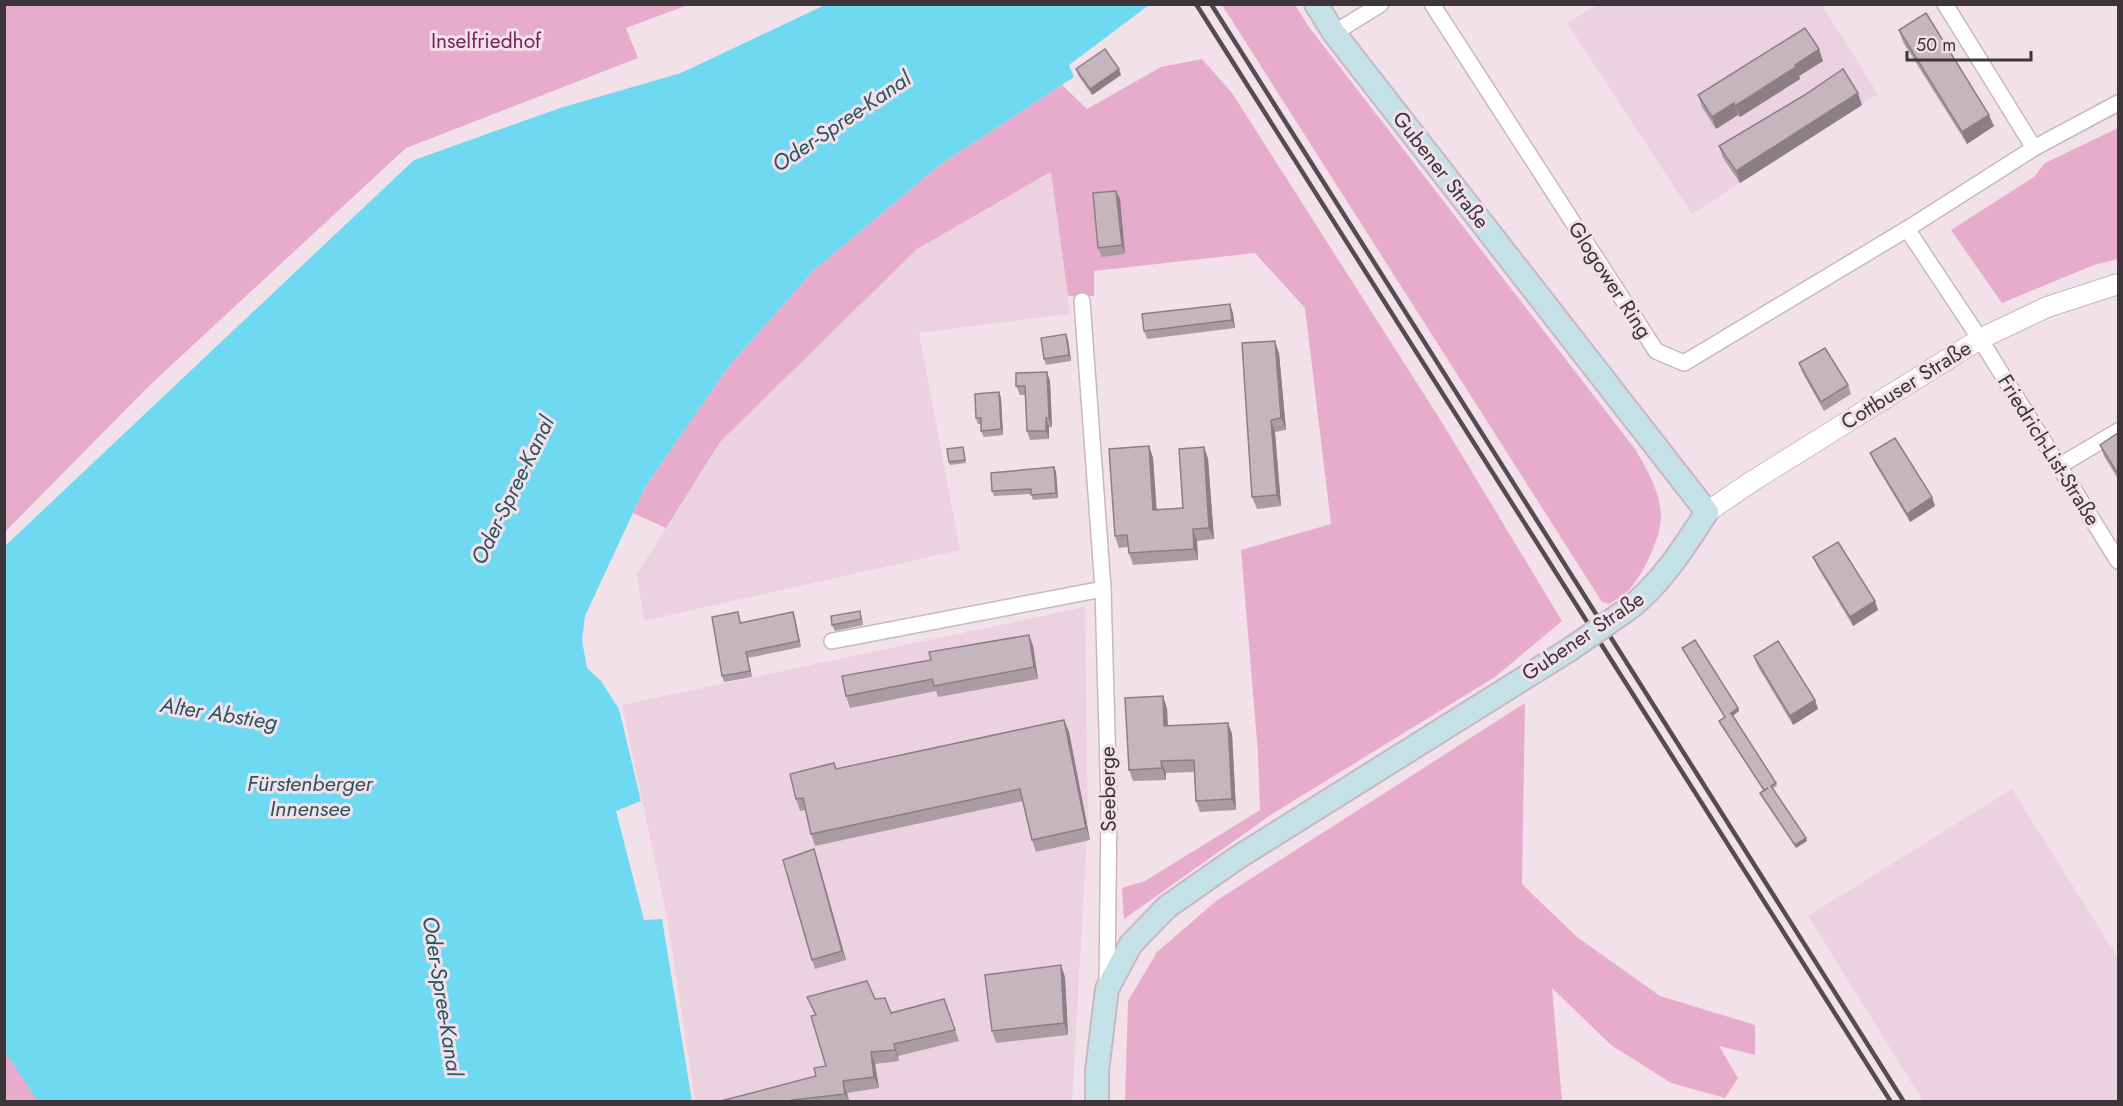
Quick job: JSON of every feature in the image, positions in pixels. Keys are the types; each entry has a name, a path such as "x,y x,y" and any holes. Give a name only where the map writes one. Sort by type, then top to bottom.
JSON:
{"main road":[{"name":"Gubener Straße","path":"1097,1101 1097,1071 1107,989 1131,944 1167,908 1237,858 1569,650 1631,607 1646,595 1675,561 1707,512 1334,33 1316,4"}],"street":[{"path":"1334,33 1381,4"},
{"name":"Glogower Ring","path":"1432,4 1656,351 1684,363 1907,229"},
{"path":"1945,4 2034,148"},
{"path":"1980,339 1907,229 2034,148 2118,103"},
{"name":"Cottbuser Straße","path":"1707,512 1915,377 1980,339 2047,308 2118,284"},
{"name":"Seeberge","path":"1082,301 1103,589 1109,804 1107,989"},
{"name":"Friedrich-List-Straße","path":"1980,339 2118,561"},
{"path":"2059,466 2118,431"},
{"path":"832,641 1103,589"}],"shaded area":[{"path":"1597,5 1822,5 1878,94 1692,214 1567,23"},
{"path":"1052,172 1070,314 919,333 960,550 644,621 637,574 720,442 917,249"},
{"path":"1085,607 1088,820 1072,1101 695,1101 667,918 622,705"},
{"path":"2012,789 2118,958 2118,1101 1923,1101 1808,916"}],"green space":[{"name":"Inselfriedhof","path":"5,4 688,5 626,28 638,58 406,148 150,385 5,532"},
{"path":"1222,5 1295,5 1309,27 1635,449 1655,488 1660,505 1660,523 1655,544 1634,584 1609,604 1602,602"},
{"path":"1202,59 1232,93 1443,424 1562,621 1495,677 1272,814 1124,919 1122,888 1145,881 1260,810 1258,753 1241,550 1331,524 1305,308 1255,253 1094,271 1094,296 1068,296 1051,172 917,249 720,442 666,528 633,513 645,487 729,366 814,270 941,164 1062,85 1087,109 1161,67"},
{"path":"2118,128 2118,259 2094,265 2002,303 1951,230 2034,177 2045,163"},
{"path":"1525,703 1522,884 1577,937 1660,996 1755,1025 1755,1055 1719,1046 1738,1078 1725,1098 1671,1083 1611,1045 1552,988 1562,1101 1125,1101 1128,1001 1157,952 1216,901"},
{"path":"5,1051 39,1101 5,1101"}],"water":[{"name":"Fürstenberger Innensee","path":"825,5 1149,5 1069,65 1074,77 941,164 814,270 729,366 645,487 585,616 582,640 587,668 601,681 619,709 641,801 616,811 644,920 662,919 692,1101 38,1101 5,1052 5,546 414,160 560,108 681,73"}],"building":[{"path":"1926,13 1989,115 1962,132 1899,30"},
{"path":"1805,28 1819,49 1795,65 1796,67 1735,106 1734,103 1712,117 1698,95"},
{"path":"1105,49 1119,69 1090,89 1076,69"},
{"path":"1843,69 1858,93 1736,171 1719,146 1803,96"},
{"path":"1116,191 1122,245 1098,248 1093,193"},
{"path":"1230,304 1232,320 1144,331 1142,314"},
{"path":"1066,334 1069,355 1044,359 1041,338"},
{"path":"1275,341 1281,418 1271,420 1277,495 1252,497 1242,343"},
{"path":"1825,348 1848,385 1821,402 1799,363"},
{"path":"1047,372 1049,418 1046,418 1046,431 1027,431 1025,386 1016,386 1016,373"},
{"path":"999,392 1001,429 981,431 981,418 976,418 975,394"},
{"path":"2118,433 2118,474 2100,445"},
{"path":"1895,438 1932,497 1907,514 1870,453"},
{"path":"1149,446 1153,510 1183,508 1179,449 1204,447 1209,528 1193,529 1194,549 1129,553 1127,535 1115,536 1109,449"},
{"path":"963,447 965,460 949,462 947,449"},
{"path":"1054,467 1056,493 1031,495 1031,489 992,491 991,473"},
{"path":"1838,542 1875,601 1850,617 1813,557"},
{"path":"860,611 861,619 832,625 831,616"},
{"path":"738,612 740,623 793,612 799,641 746,652 750,671 722,676 712,617"},
{"path":"1029,635 1034,667 934,686 932,679 846,696 842,676 931,660 929,652"},
{"path":"1695,640 1738,708 1731,713 1776,783 1771,786 1806,838 1795,845 1760,793 1768,788 1764,790 1719,721 1725,717 1682,648"},
{"path":"1778,641 1815,700 1790,716 1754,656"},
{"path":"1163,696 1164,726 1228,723 1232,799 1196,801 1194,760 1161,761 1162,768 1129,770 1125,698"},
{"path":"1064,720 1086,828 1032,840 1020,789 811,834 803,798 796,799 790,774 834,763 836,769"},
{"path":"814,849 842,951 812,960 783,860"},
{"path":"1061,965 1064,1023 992,1031 985,975"},
{"path":"867,981 875,999 885,998 891,1013 944,999 955,1030 894,1044 895,1050 871,1052 874,1077 843,1081 845,1094 793,1101 721,1101 816,1076 814,1068 826,1066 811,1016 816,1015 807,997"}],"railway":[{"path":"1196,4 1891,1102"},
{"path":"1211,4 1904,1102"}],"water label":[{"name":"Oder-Spree-Kanal","path":"841,121"},
{"name":"Oder-Spree-Kanal","path":"512,490"},
{"name":"Alter Abstieg","path":"219,713"},
{"name":"Oder-Spree-Kanal","path":"443,996"}]}
